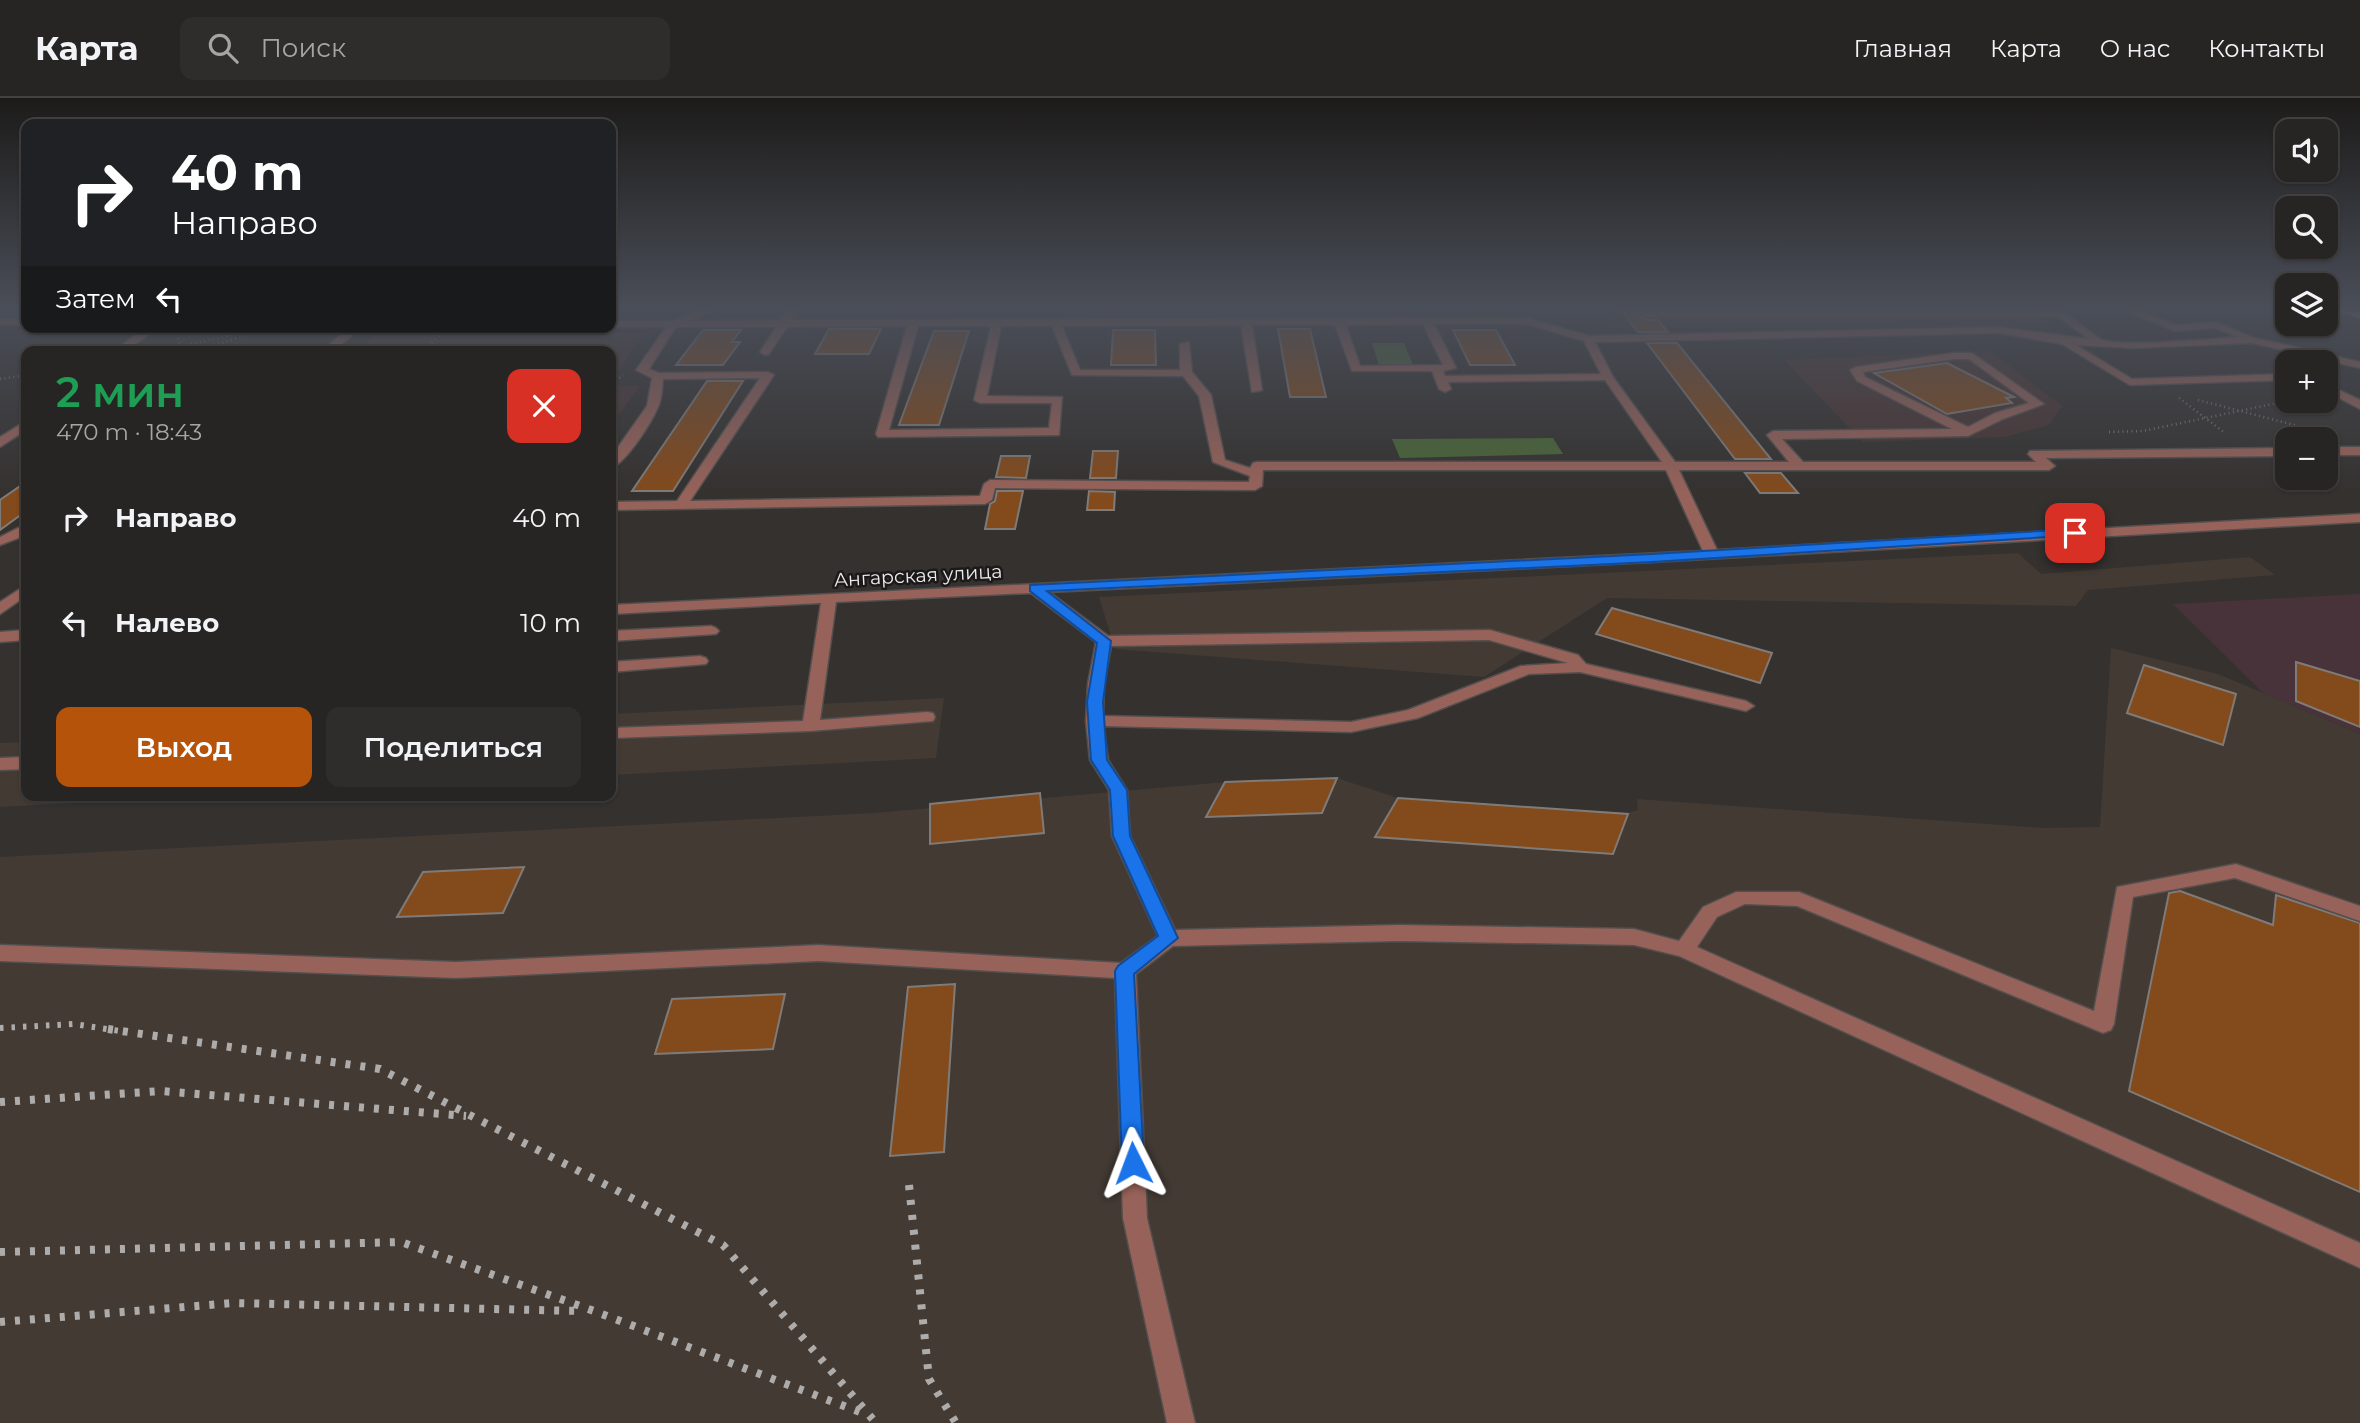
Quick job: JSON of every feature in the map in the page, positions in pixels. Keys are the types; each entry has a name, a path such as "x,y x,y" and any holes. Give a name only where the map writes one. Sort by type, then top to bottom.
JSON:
{"street":[{"path":"644,371 658,376 768,375 680,506"},
{"path":"900,371 882,434 1055,432 1058,399 980,400 986,371"},
{"path":"1075,371 1076,373 1186,373 1205,395 1219,462 1256,474"},
{"path":"1253,371 1256,390"},
{"path":"1372,371 1441,379 1608,377"},
{"path":"1441,379 1448,371"},
{"path":"1605,371 1671,466 1712,554"},
{"path":"1856,371 1861,379 1968,432"},
{"path":"1799,466 1773,435 1968,432 1998,416 2038,404 1992,371"},
{"path":"2112,371 2130,382 2275,377"},
{"path":"616,459 653,406 658,376"},
{"path":"2338,393 2360,405"},
{"path":"0,443 21,428"},
{"path":"2338,451 2360,451"},
{"path":"616,506 985,500 990,484 1255,486 1257,466 2049,467 2034,454 2275,452"},
{"name":"Ангарская улица","path":"616,609 1712,554 2360,518"},
{"path":"0,541 21,532"},
{"path":"1034,588 1104,641 1490,635 1572,658 1580,667"},
{"path":"0,609 21,593"},
{"path":"811,726 829,599"},
{"path":"616,636 711,631"},
{"path":"0,636 21,635"},
{"path":"1104,641 1096,684 1094,721 1099,760 1118,790 1121,836 1169,938"},
{"path":"616,667 699,661"},
{"path":"1094,721 1351,727 1412,714 1527,669 1580,667 1746,706"},
{"path":"616,733 811,726 927,717"},
{"path":"0,764 21,763"},
{"path":"1684,950 1710,912 1743,897 1799,898 2103,1024 2124,892 2236,871 2360,914"},
{"path":"0,953 456,970 818,953 1125,971 1169,938 1400,933 1634,937 1684,950 2360,1256"},
{"path":"1125,971 1135,1218 1181,1423"}],"path":[{"path":"0,379 21,376"},
{"path":"2182,395 2170,392 2251,452"},
{"path":"2194,398 2302,427"},
{"path":"2101,432 2143,431 2275,404"}],"shaded area":[{"path":"1794,371 2015,371 2062,406 2049,425 2005,437 1863,442"},
{"path":"616,386 640,386 616,418"},
{"path":"2018,553 2041,574 2250,557 2275,575 2088,590 2076,606 1607,598 1484,677 1115,649 1099,597"},
{"path":"2360,594 2360,734 2263,693 2173,604"},
{"path":"2111,648 2218,674 2360,734 2360,1423 0,1423 0,857 874,813 1225,782 1337,778 1398,798 1628,813 1638,810 1637,799 2043,828 2100,827"},
{"path":"944,698 936,758 616,775 616,714"},
{"path":"21,742 21,801 111,801 0,807 0,743"}],"green space":[{"path":"1553,438 1563,454 1400,458 1392,439"}],"building":[{"path":"919,371 956,371 939,425 899,425"},
{"path":"1285,371 1320,371 1326,397 1290,397"},
{"path":"1668,371 1700,371 1771,459 1735,459"},
{"path":"1962,371 2014,397 2006,398 2012,403 1947,414 1874,373"},
{"path":"707,381 743,381 673,491 632,491"},
{"path":"1093,451 1118,451 1116,478 1090,478"},
{"path":"1001,456 1030,456 1026,478 996,477"},
{"path":"1745,473 1781,473 1798,493 1760,493"},
{"path":"21,485 21,515 0,530 0,500"},
{"path":"997,491 1023,491 1015,529 985,529 990,504 995,501"},
{"path":"1089,491 1115,492 1114,510 1087,510"},
{"path":"1612,608 1772,653 1760,683 1596,634"},
{"path":"2296,662 2360,681 2360,727 2296,701"},
{"path":"2144,665 2236,694 2223,745 2127,713"},
{"path":"1337,778 1322,813 1206,817 1225,782"},
{"path":"1040,793 1044,833 930,844 930,804"},
{"path":"1398,798 1628,814 1613,854 1375,837"},
{"path":"524,867 503,913 397,917 423,872"},
{"path":"2180,891 2273,925 2276,895 2360,923 2360,1192 2129,1091 2169,893"},
{"path":"955,984 944,1152 890,1156 908,987"},
{"path":"785,994 773,1049 655,1054 672,999"}],"railway":[{"path":"0,1028 74,1024 120,1031"},
{"path":"108,1029 380,1069 723,1245 876,1423"},
{"path":"0,1102 161,1091 466,1116"},
{"path":"909,1185 929,1379 956,1423"},
{"path":"0,1252 401,1242 594,1311 865,1414"},
{"path":"0,1322 233,1303 580,1311"}],"route":[{"path":"1133,1163 1125,971 1169,938 1121,836 1118,790 1099,760 1094,721 1096,684 1104,641 1034,588 1652,558 2075,533"}]}
